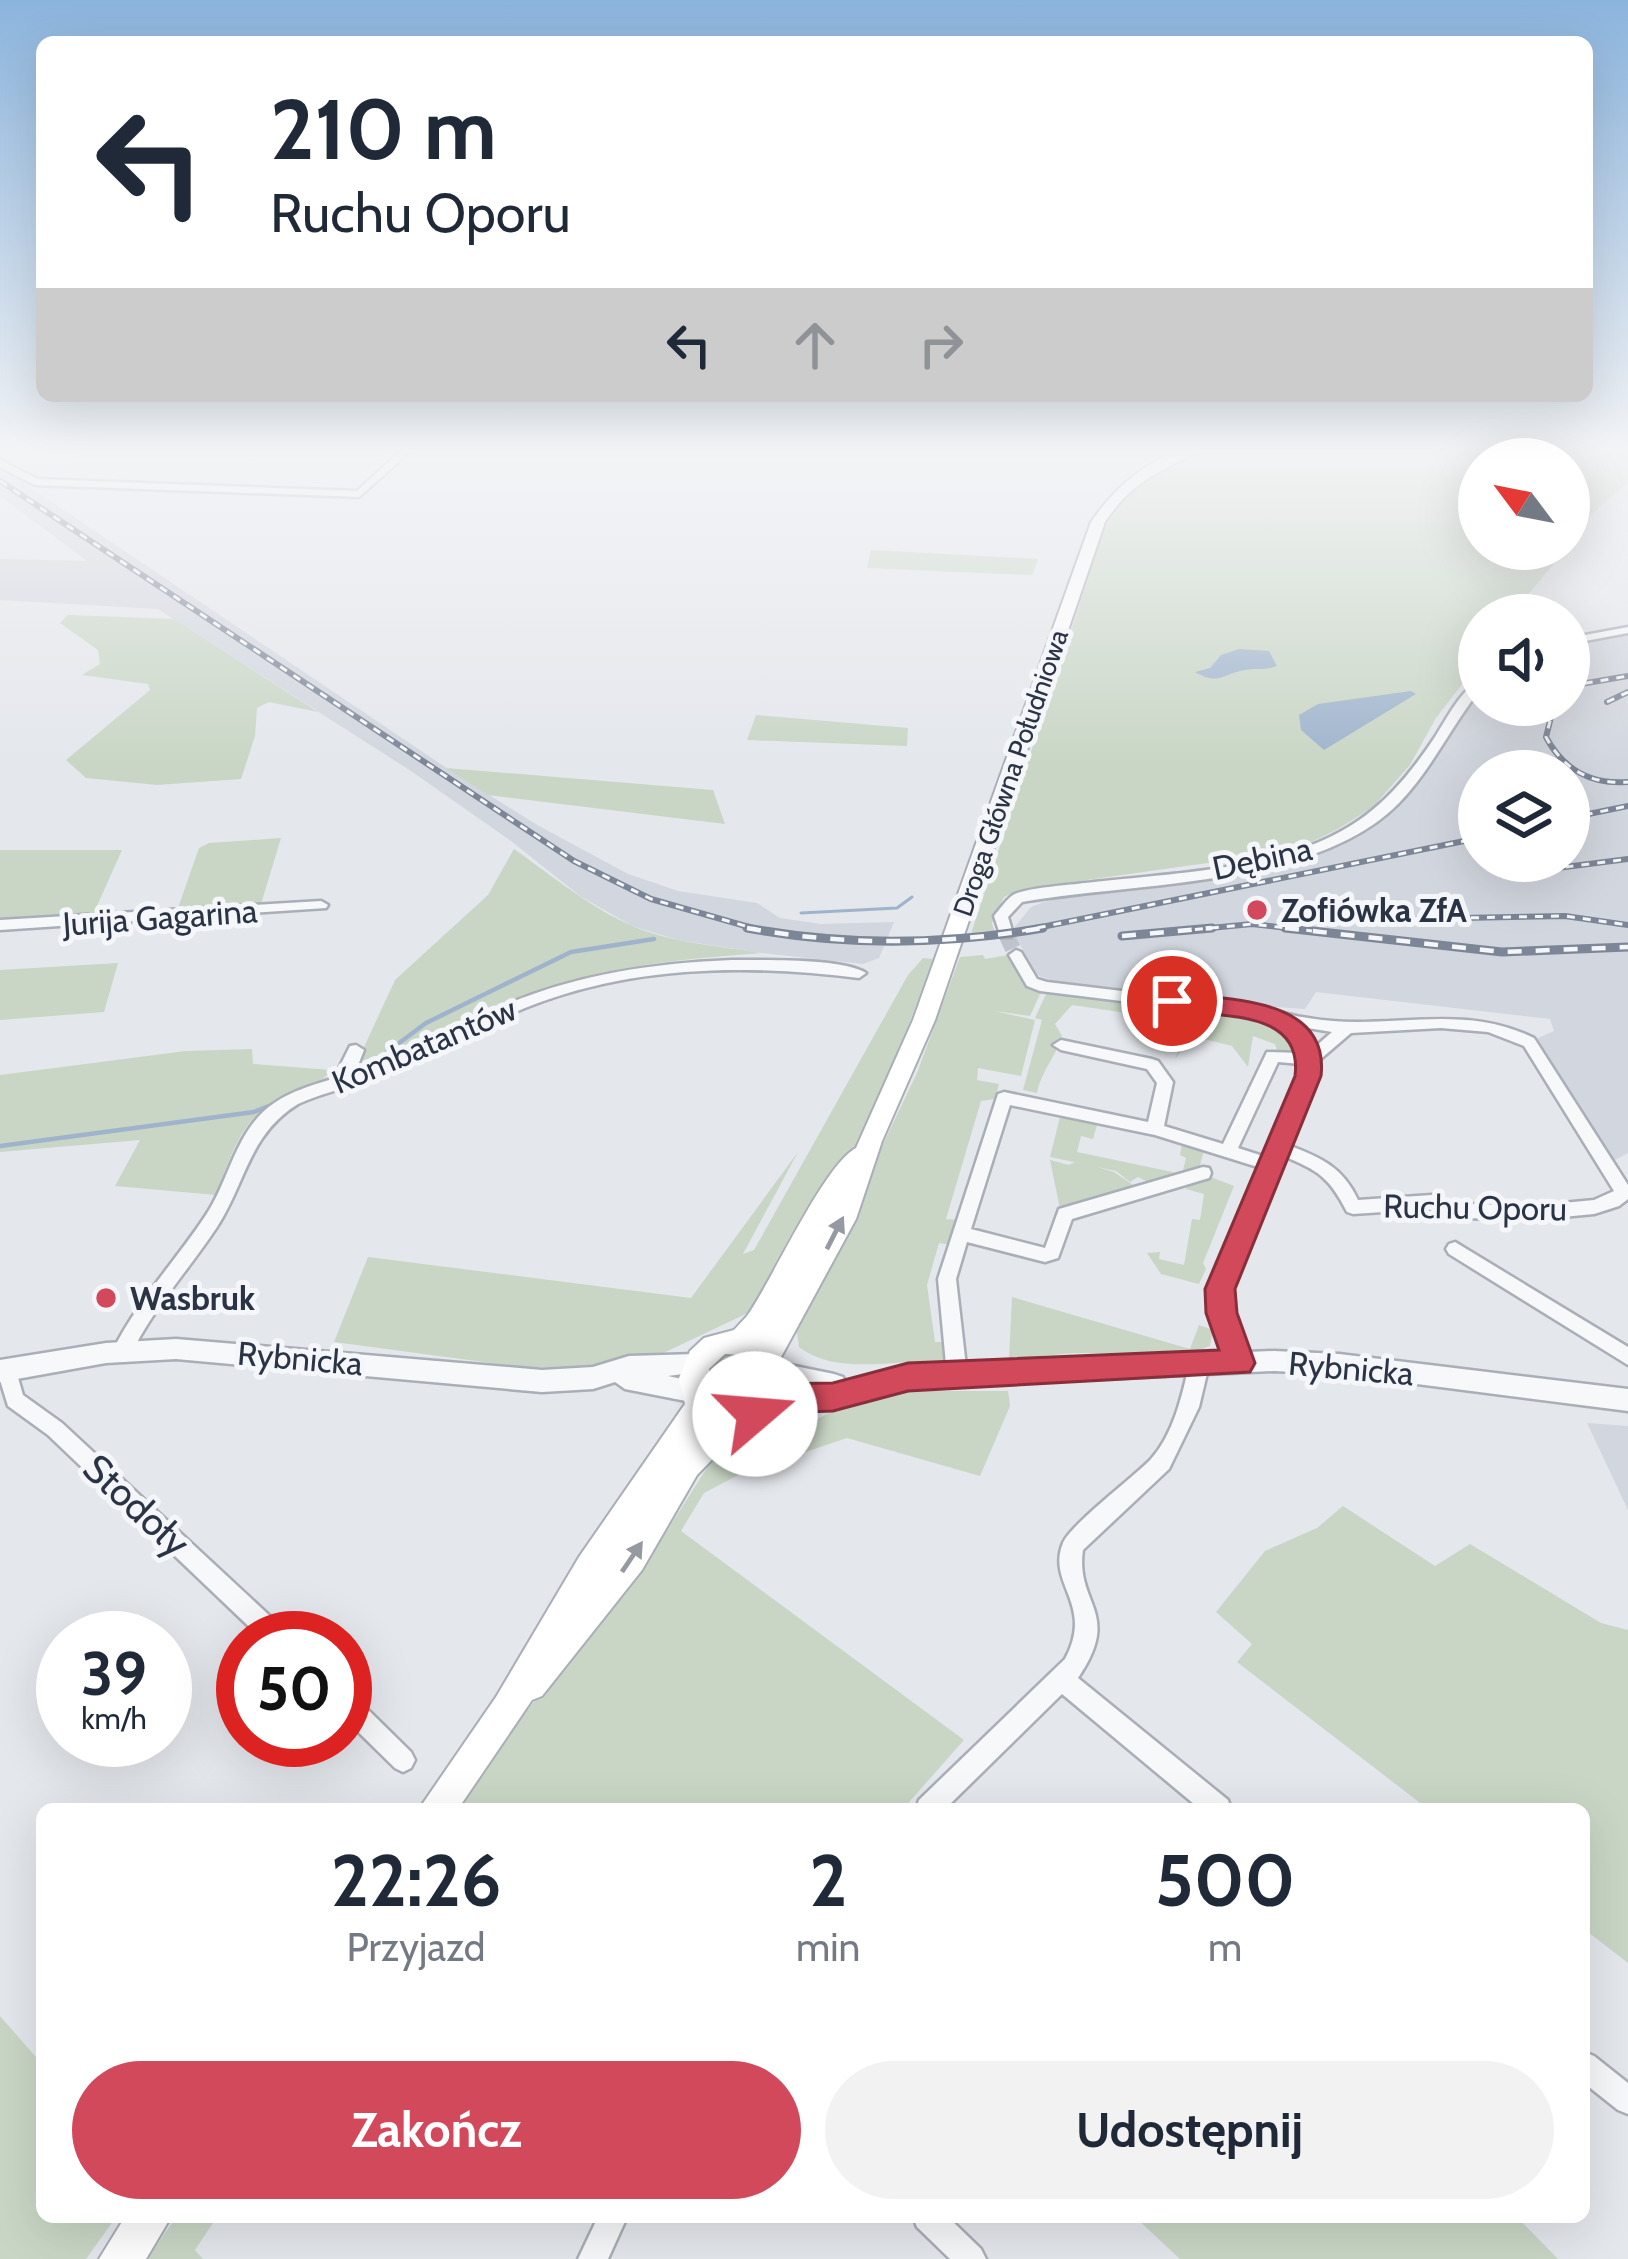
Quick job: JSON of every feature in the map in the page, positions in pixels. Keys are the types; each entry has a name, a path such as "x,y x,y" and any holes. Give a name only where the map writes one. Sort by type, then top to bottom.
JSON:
{"main road":[{"name":"Droga Główna Południowa","path":"771,1376 843,1219 870,1141 940,980 1088,552"},
{"name":"Droga Główna Południowa","path":"738,1345 777,1297 816,1217 870,1141"},
{"path":"441,1803 508,1708 612,1585 687,1466 732,1420 755,1414 771,1376 738,1345 712,1350 508,1708"},
{"path":"695,1387 732,1420"},
{"path":"120,2259 146,2223"}],"street":[{"path":"1590,637 1628,630"},
{"name":"Dębina","path":"1006,934 1001,916 1018,898 1278,861 1347,835 1382,812 1458,711"},
{"name":"Jurija Gagarina","path":"0,925 321,905"},
{"name":"Ruchu Oporu","path":"957,1375 946,1279 1004,1098 1332,1170 1342,1180 1353,1207 1432,1202 1446,1210 1562,1210 1619,1202 1624,1193 1529,1042 1505,1030 1444,1024 1347,1028 1256,1011 1032,982 1016,955"},
{"name":"Kombatantów","path":"122,1352 134,1327 218,1211 266,1119 296,1100 347,1076 384,1069 508,1009 593,982 665,969 764,963 859,973"},
{"path":"1239,1363 1222,1313 1220,1289 1311,1059 1308,1046 1282,1019"},
{"path":"1228,1149 1274,1056 1311,1059 1347,1028"},
{"path":"1061,1046 1153,1065 1165,1082 1155,1129"},
{"path":"347,1076 356,1050"},
{"path":"961,1233 1045,1255 1052,1253 1065,1214 1203,1172"},
{"path":"1455,1249 1628,1357"},
{"name":"Rybnicka","path":"3,1370 122,1352 238,1351 528,1381 601,1376 695,1387"},
{"name":"Rybnicka","path":"771,1376 833,1397 908,1377 1239,1363 1339,1364 1628,1400"},
{"path":"934,1803 1061,1678 1085,1648 1089,1612 1069,1559 1073,1545 1162,1462 1189,1407 1199,1365"},
{"name":"Stodoły","path":"3,1370 15,1400 56,1429 248,1611"},
{"path":"1061,1678 1212,1803"},
{"path":"372,1729 404,1760"},
{"path":"1590,2071 1628,2100"},
{"path":"593,2259 610,2223"},
{"path":"933,2223 971,2259"}],"shaded area":[{"path":"76,552 127,552 451,771 628,874 678,891 757,903 780,918 821,924 894,922 879,958 863,964 761,953 678,940 632,926 580,896 411,771 158,609 0,600 0,559 87,561"},
{"path":"1628,633 1628,1153 1613,1161 1534,1040 1554,1031 1550,1019 1316,992 1305,1009 1059,983 1034,974 1013,929 1031,907 1052,899 1273,867 1336,846 1385,816 1411,788 1458,720 1458,726 1590,726 1590,640"},
{"path":"1587,1423 1628,1426 1628,1510"}],"green space":[{"path":"870,552 1038,559 1032,575 867,568"},
{"path":"1097,552 1458,552 1458,570 1548,570 1528,594 1458,594 1458,689 1410,765 1373,807 1293,851 1022,889 1004,897 992,923 995,934 970,937"},
{"path":"68,615 174,619 318,712 269,702 257,708 255,736 241,779 157,785 86,778 66,760 150,690 148,684 82,675 100,664 98,650 60,623"},
{"path":"756,715 908,728 907,746 747,740"},
{"path":"446,768 713,790 725,824 488,795"},
{"path":"281,838 261,904 177,911 199,848 209,843"},
{"path":"514,849 632,926 679,940 761,953 650,964 585,977 366,1062 359,1058 395,980 488,895"},
{"path":"0,850 122,850 92,917 0,920"},
{"path":"983,955 985,959 1008,955 1023,983 1041,992 1030,1016 994,1011 1035,1020 1021,1076 978,1068 977,1080 999,1084 995,1099 981,1101 946,1219 958,1220 951,1245 939,1243 927,1285 935,1342 947,1342 948,1362 851,1364 815,1356 799,1347 796,1326 917,1073 960,957"},
{"path":"923,958 933,959 877,1111 752,1311 657,1356 572,1368 522,1367 334,1342 368,1257 691,1298 798,1152 743,1254 754,1250 908,975"},
{"path":"118,963 104,1012 0,1020 0,970"},
{"path":"1047,992 1253,1016 1292,1037 1300,1054 1277,1051 1275,1044 1253,1036 1248,1067 1232,1046 1192,1036 1175,1059 1189,1022 1072,1005 1055,1024 1062,1036 1037,1093 1023,1090 1042,1020 1035,1018"},
{"path":"252,1049 253,1064 331,1070 260,1112 236,1144 216,1195 115,1186 140,1140 0,1152 0,1075 186,1051"},
{"path":"1060,1117 1097,1125 1093,1139 1081,1136 1077,1152 1182,1174 1150,1183 1138,1177 1130,1182 1116,1171 1050,1157"},
{"path":"1182,1144 1204,1150 1199,1169 1182,1174 1186,1158 1180,1155"},
{"path":"1050,1160 1069,1165 1077,1161 1114,1172 1136,1187 1060,1209"},
{"path":"1206,1175 1234,1186 1199,1284 1161,1274 1147,1253 1160,1252 1159,1259 1184,1265 1192,1219 1200,1220 1204,1194 1186,1189 1187,1182"},
{"path":"1012,1297 1190,1349 1199,1325 1213,1330 1210,1346 1191,1353 1074,1353 1009,1359"},
{"path":"723,1355 753,1359 766,1383 748,1406 727,1410 709,1401 702,1375"},
{"path":"902,1391 1008,1391 1010,1406 980,1476 847,1438 740,1474 704,1493 681,1531 964,1740 908,1803 464,1803 527,1710 631,1587 712,1460 736,1462 842,1406"},
{"path":"1343,1506 1435,1566 1470,1544 1601,1623 1628,1630 1628,1963 1590,1934 1590,1803 1420,1803 1237,1662 1252,1644 1216,1612 1265,1551 1317,1528"},
{"path":"0,2016 36,2057 36,2223 112,2223 86,2259 0,2259"},
{"path":"172,2223 213,2223 195,2250 203,2259 147,2259"},
{"path":"1141,2223 1523,2223 1558,2259 1180,2259"}],"water":[{"path":"1239,649 1269,651 1277,666 1215,679 1195,672 1210,668 1221,655"},
{"path":"1416,694 1324,750 1301,730 1299,715 1318,704"}],"waterway":[{"path":"801,913 897,908 912,897"},
{"path":"355,1069 371,1064 426,1023 571,952 654,939"},
{"path":"289,1095 345,1073"},
{"path":"0,1146 254,1112 274,1104"}],"tunnel":[{"path":"1006,934 1016,955"}],"railway":[{"path":"108,552 574,861 651,899 757,929"},
{"path":"1590,682 1628,676"},
{"path":"1607,702 1628,692"},
{"path":"1549,726 1546,737 1570,766 1590,778 1628,782"},
{"path":"1590,814 1628,806"},
{"path":"1024,931 1458,842"},
{"path":"1590,864 1628,859"},
{"path":"1407,919 1565,916 1628,925"},
{"path":"1189,930 1252,924 1310,931"},
{"path":"747,928 757,929"},
{"path":"1024,931 1043,928"},
{"path":"1189,930 1212,928"},
{"path":"1285,928 1310,931"},
{"path":"757,929 895,941 1024,931"},
{"path":"757,929 763,931"},
{"path":"1122,936 1189,930"},
{"path":"1179,931 1189,930"},
{"path":"1310,931 1502,952 1628,947"}],"place":[{"name":"Zofiówka ZfA","path":"1257,910"},
{"name":"Wasbruk","path":"106,1298"}],"route":[{"path":"755,1414 771,1399 833,1397 908,1377 1239,1363 1222,1313 1220,1289 1308,1076 1311,1056 1296,1030 1272,1014 1172,1001"}]}
